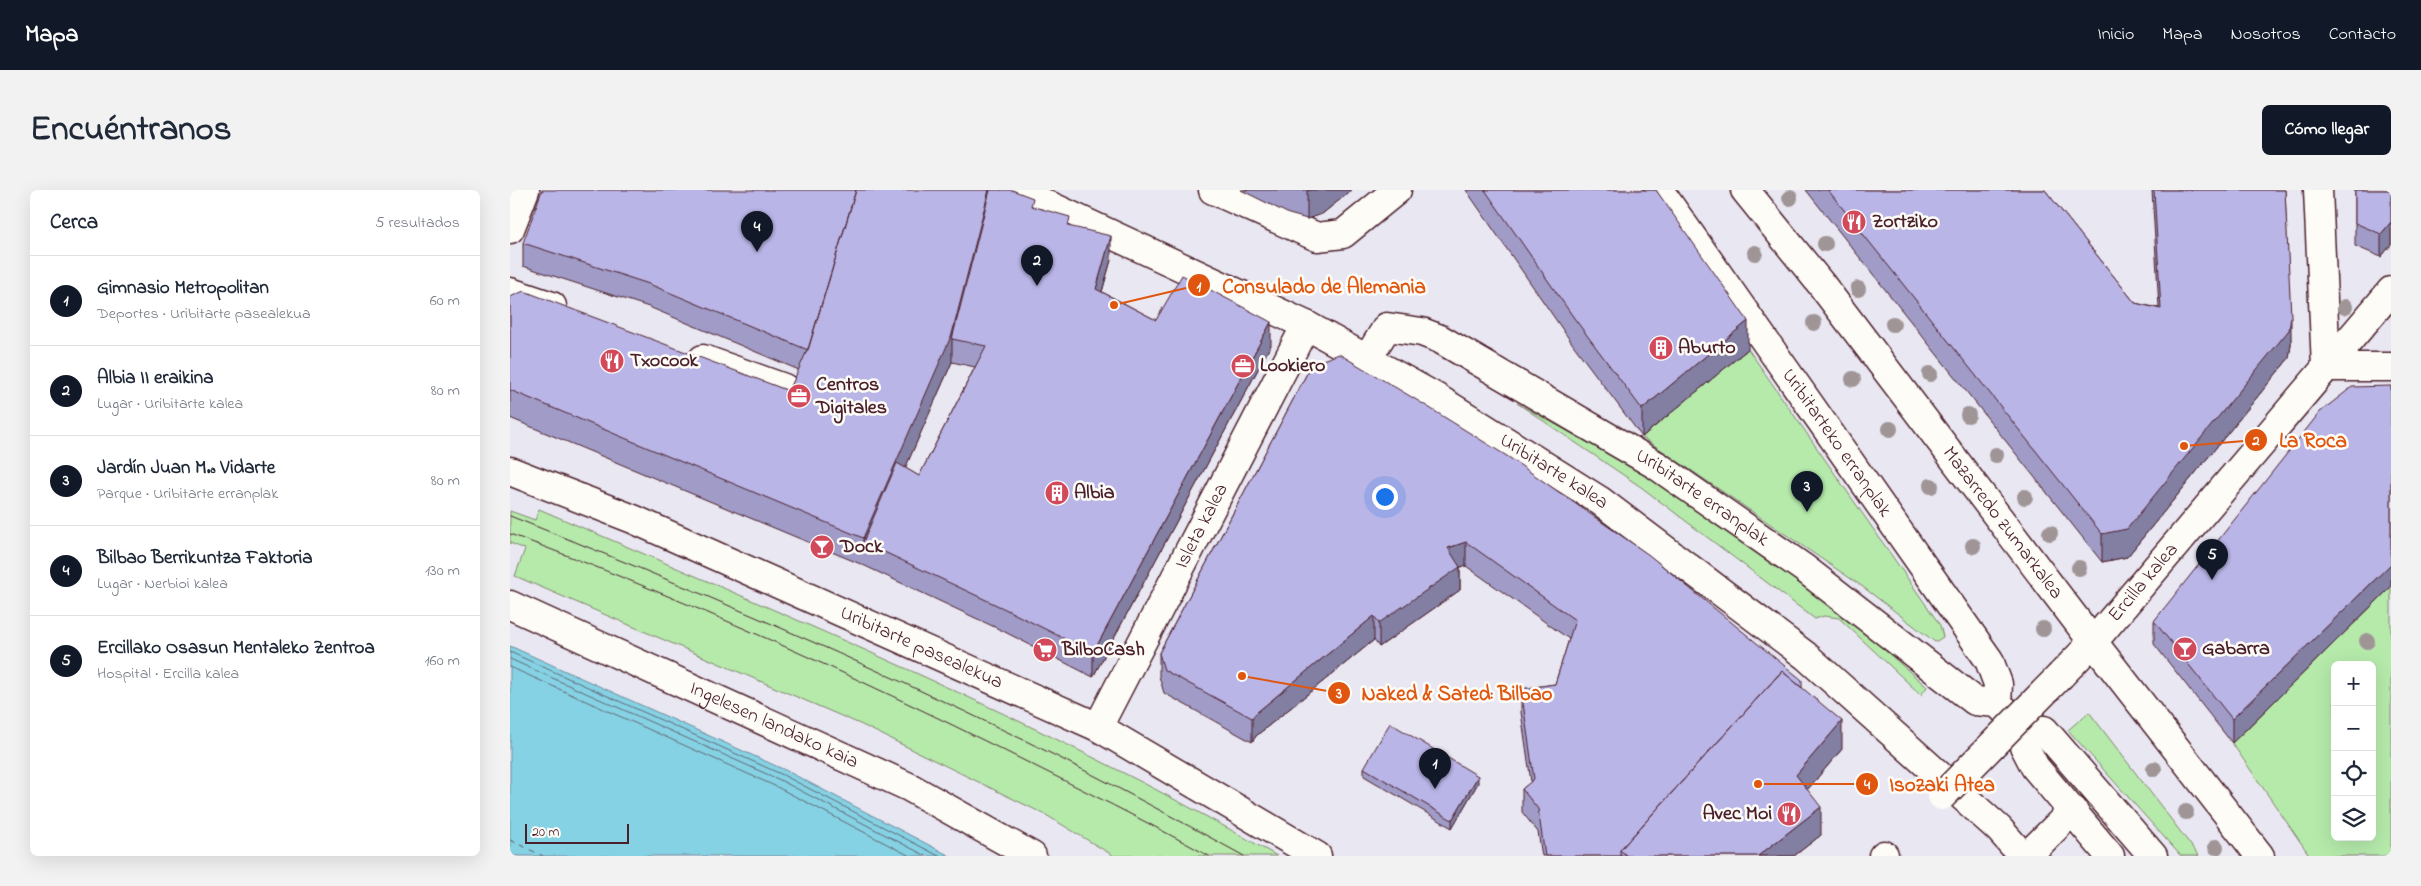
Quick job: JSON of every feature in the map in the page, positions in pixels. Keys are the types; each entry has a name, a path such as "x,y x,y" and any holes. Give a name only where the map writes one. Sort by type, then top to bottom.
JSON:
{"street":[{"path":"510,229 525,190"},
{"name":"Uribitarte kalea","path":"1016,190 1306,325 1437,398 1599,500 1806,656 1999,829 2023,856"},
{"path":"1213,190 1318,237 1343,234 1397,190"},
{"name":"Uribitarteko erranplak","path":"1659,190 1989,660 1998,684 1997,703"},
{"name":"Mazarredo zumarkalea","path":"1745,190 1821,284 2093,642 2260,856"},
{"path":"2318,190 2326,367 2391,367"},
{"name":"Ercilla kalea","path":"1942,796 2093,642 2391,290"},
{"path":"510,292 578,316"},
{"name":"Isleta kalea","path":"1098,727 1306,325"},
{"name":"Uribitarte erranplak","path":"1367,359 1387,326 1422,332 1440,340 1656,465 1805,569 1976,701 1997,703"},
{"path":"681,352 784,388"},
{"name":"Uribitarte pasealekua","path":"510,471 633,519 1098,727 1316,856"},
{"name":"Ingelesen landako kaia","path":"510,605 909,787 1032,856"},
{"path":"1997,703 2023,727 2044,730 2153,856"},
{"path":"2023,727 2020,738 2035,767 2068,816 2110,856"},
{"path":"2027,856 2068,816"}],"green space":[{"path":"1748,349 1940,625 1943,637 1935,642 1863,587 1642,437"},
{"path":"1517,403 1669,488 1840,611 1927,687 1921,695 1839,618 1824,616 1815,619 1641,487"},
{"path":"539,509 820,630 1005,715 1097,759 1188,806 1277,856 1114,856 1046,815 860,724 515,576 525,549 510,543 510,511 535,520"},
{"path":"2391,587 2391,856 2310,856 2232,743"},
{"path":"2089,712 2199,856 2181,856 2068,730"}],"water":[{"path":"510,646 785,770 950,856 510,856"}],"building":[{"path":"542,190 856,190 808,350 649,284 523,243"},
{"path":"856,190 989,190 952,334 863,538 510,390 510,297 524,291 789,391 809,346"},
{"name":"Albia","path":"990,190 1012,190 1033,198 1031,206 1070,217 1068,226 1111,236 1096,289 1156,320 1182,275 1271,322 1093,653 863,542 897,463 919,476 986,346 952,339"},
{"path":"1485,190 1656,190 1748,321 1642,409 1574,318"},
{"path":"1828,190 2045,190 2135,303 2161,309 2154,190 2285,190 2291,317 2289,330 2127,529 2102,534"},
{"path":"2355,190 2391,190 2391,222 2381,234 2355,223"},
{"path":"1339,354 1510,458 1649,555 1802,680 1802,688 1782,671 1620,850 1620,856 1545,856 1538,809 1522,789 1534,779 1521,689 1555,684 1575,620 1466,542 1448,548 1460,567 1379,623 1374,616 1252,718 1164,670 1159,653 1312,364"},
{"path":"2391,386 2391,564 2232,719 2154,621 2320,412 2352,387"},
{"path":"1782,671 1842,721 1796,775 1821,807 1758,856 1627,856 1620,850"},
{"path":"1390,723 1478,776 1452,820 1364,768"}],"ferry route":[{"path":"510,840 543,856"}],"tram line":[{"path":"510,516 706,596 900,681 1055,756 1244,856"},
{"path":"510,534 639,584 830,667 955,726 1209,856"}],"place":[{"name":"Zortziko","path":"1854,222"},
{"name":"Bilbao Berrikuntza Faktoria","path":"757,252"},
{"name":"Albia II eraikina","path":"1037,286"},
{"name":"Consulado de Alemania","path":"1114,305"},
{"name":"Aburto","path":"1661,348"},
{"name":"Txocook","path":"612,361"},
{"name":"Lookiero","path":"1243,366"},
{"name":"Centros Digitales","path":"799,396"},
{"name":"La Roca","path":"2184,446"},
{"name":"Albia","path":"1057,493"},
{"name":"Jardín Juan M.ª Vidarte","path":"1807,512"},
{"name":"Dock","path":"822,547"},
{"name":"Ercillako Osasun Mentaleko Zentroa","path":"2212,580"},
{"name":"Gabarra","path":"2185,649"},
{"name":"BilboCash","path":"1045,650"},
{"name":"Naked & Sated: Bilbao","path":"1242,676"},
{"name":"Isozaki Atea","path":"1758,784"},
{"name":"Gimnasio Metropolitan","path":"1435,789"},
{"name":"Avec Moi","path":"1789,814"}]}
